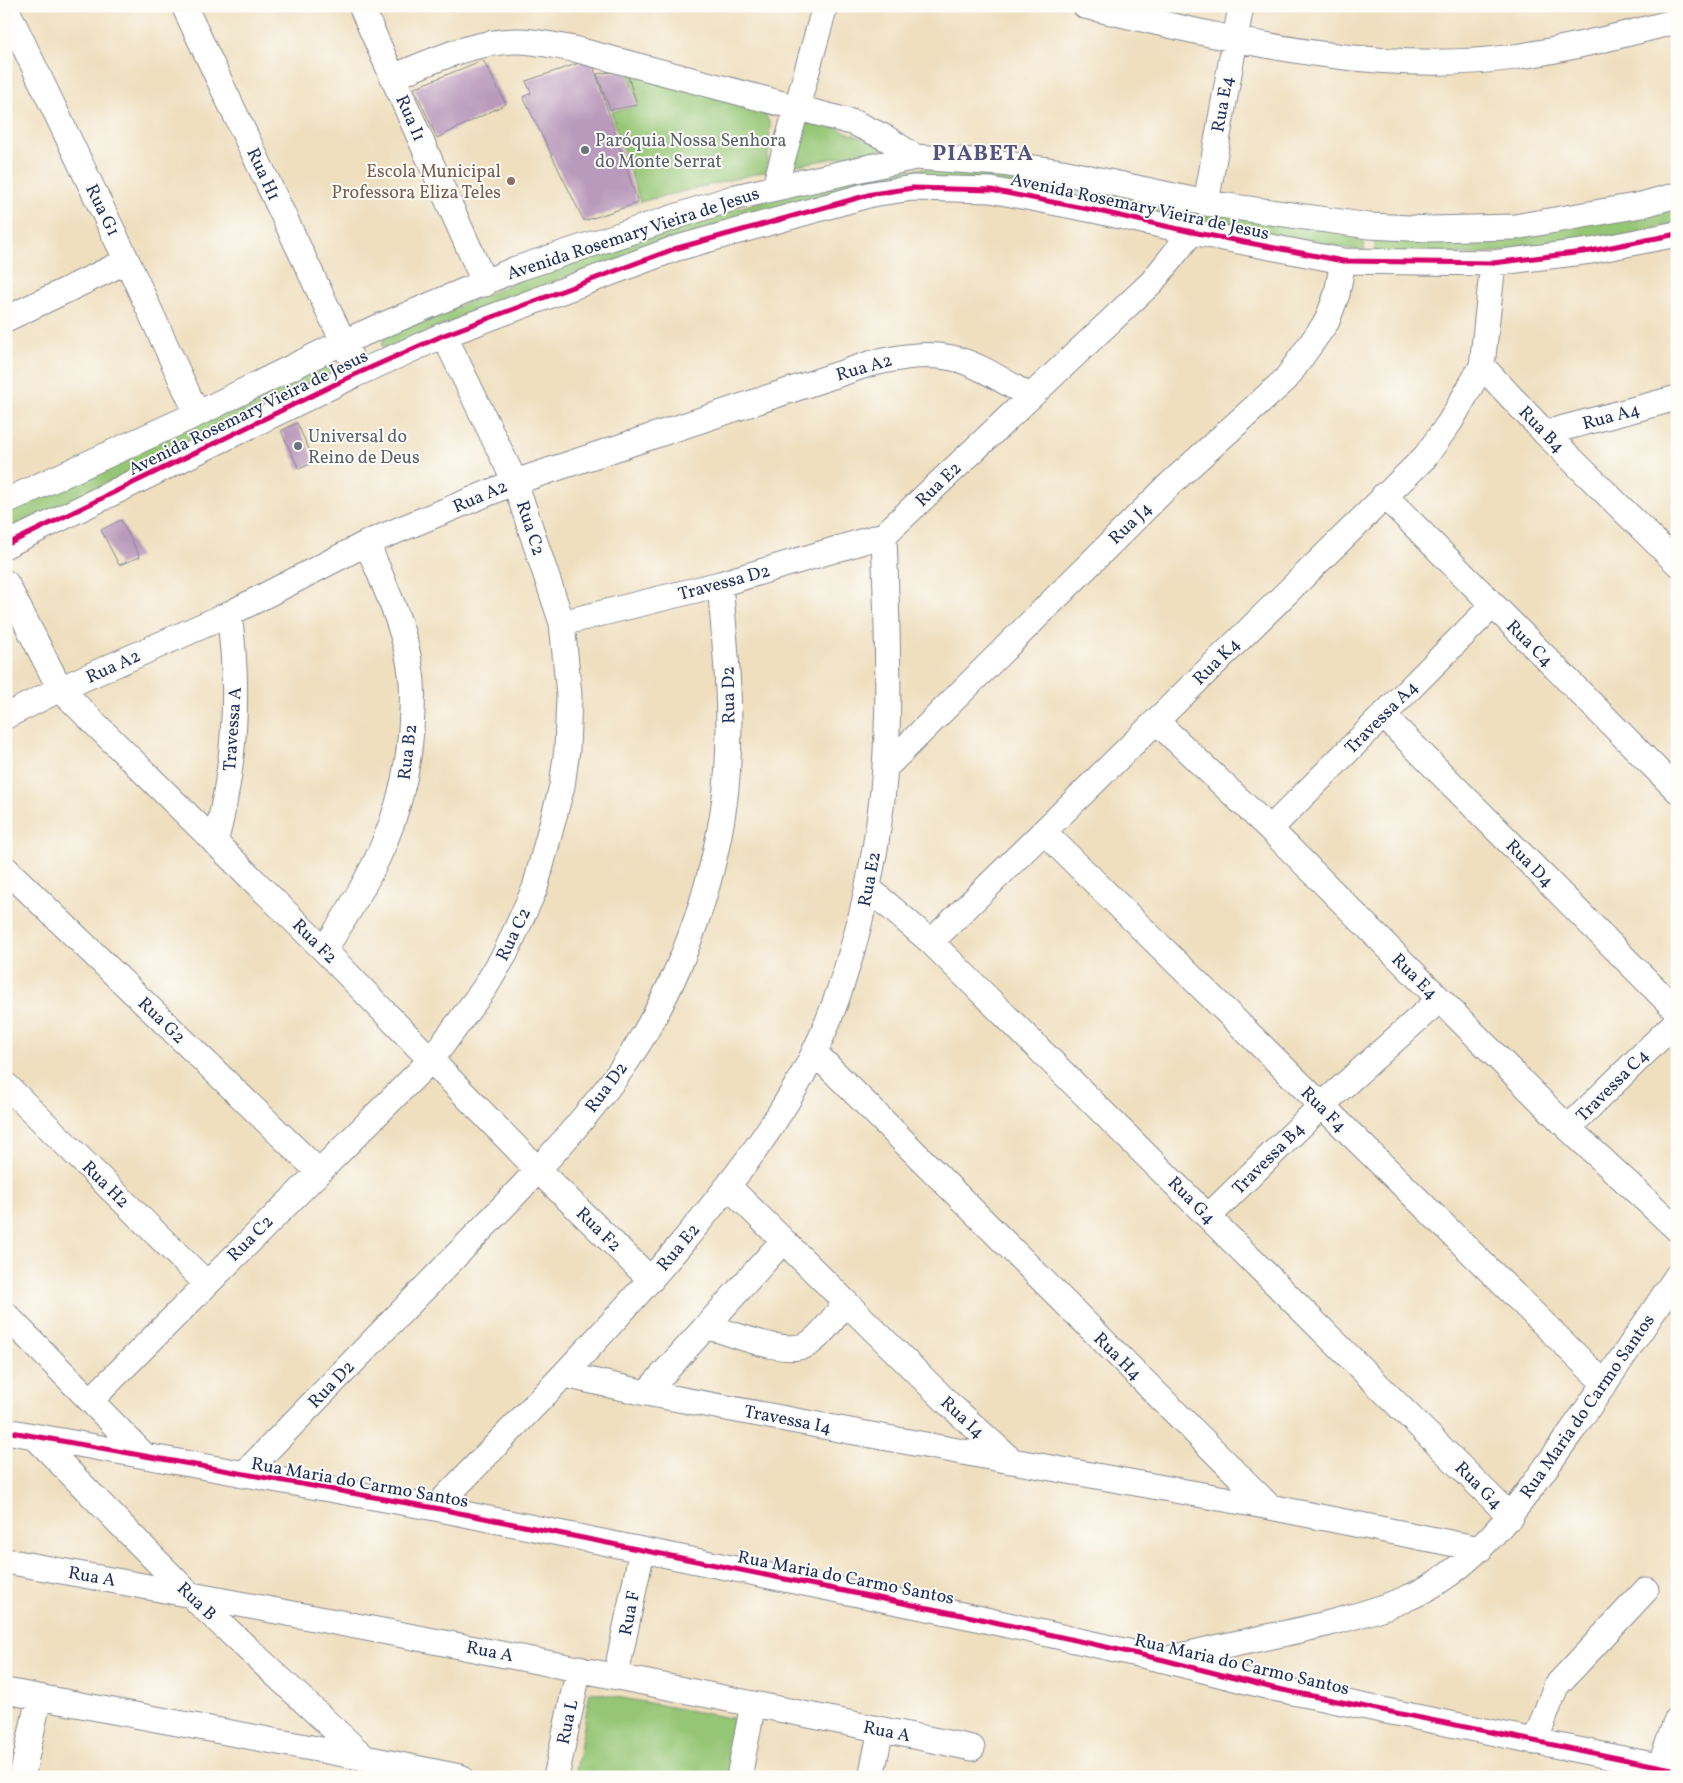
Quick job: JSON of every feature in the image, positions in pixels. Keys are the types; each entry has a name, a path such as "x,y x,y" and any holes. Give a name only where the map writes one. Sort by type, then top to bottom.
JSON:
{"street":[{"name":"Rua H1","path":"184,6 358,373"},
{"name":"Rua I1","path":"361,6 485,284"},
{"path":"775,186 825,6"},
{"path":"1085,6 1233,39 1371,59 1430,62 1514,57 1574,46 1677,21"},
{"name":"Rua E4","path":"1206,202 1233,39 1241,6"},
{"name":"Rua G1","path":"6,8 127,260 197,414"},
{"name":"Avenida Rosemary Vieira de Jesus","path":"392,77 474,47 519,41 574,49 798,106 855,123 886,138 915,157"},
{"name":"Avenida Rosemary Vieira de Jesus","path":"6,501 197,414 343,342 485,284 516,269 588,244 775,186 915,157 1001,162 1062,172 1206,202 1368,226 1430,229 1515,227 1641,205 1677,195"},
{"name":"Avenida Rosemary Vieira de Jesus","path":"6,545 358,373 444,336 623,266 674,249 835,203 913,188 991,190 1192,232 1355,261 1494,263 1591,251 1677,234"},
{"name":"Rua J4","path":"885,768 1163,491 1286,379 1314,342 1330,314 1355,261 1368,226"},
{"name":"Rua E2","path":"435,1508 565,1375 651,1280 728,1187 769,1131 814,1052 835,999 868,888 880,819 885,768 889,669 884,535 1029,396 1152,282 1192,232"},
{"path":"6,319 127,260"},
{"path":"1482,366 1494,263"},
{"name":"Rua C2","path":"91,1400 206,1282 431,1060 484,989 508,946 535,888 562,786 567,748 569,695 562,623 515,482 444,336"},
{"name":"Rua A2","path":"6,716 60,689 229,614 367,543 515,482 870,364 904,356 937,354 961,359 991,373 1029,396"},
{"name":"Rua B4","path":"1482,366 1545,433 1677,562"},
{"name":"Rua K4","path":"931,942 1384,495 1425,457 1450,422 1482,366"},
{"name":"Rua A4","path":"1545,433 1677,398"},
{"name":"Rua C4","path":"1384,495 1492,606 1677,790"},
{"name":"Travessa D2","path":"562,623 720,584 884,535"},
{"name":"Rua B2","path":"324,950 355,903 387,840 401,797 410,746 412,698 407,653 400,626 367,543"},
{"name":"Rua F2","path":"6,583 60,689 324,950 538,1170 651,1280"},
{"name":"Rua D2","path":"243,1474 538,1170 616,1077 642,1036 680,962 697,916 711,868 722,817 729,716 720,584"},
{"name":"Travessa A4","path":"1270,829 1492,606"},
{"name":"Travessa A","path":"216,843 225,806 234,734 236,669 229,614"},
{"name":"Rua D4","path":"1383,715 1677,1011"},
{"name":"Rua E4","path":"1156,721 1270,829 1568,1128 1677,1229"},
{"name":"Rua F4","path":"1044,832 1605,1384"},
{"name":"Rua G2","path":"6,868 318,1171"},
{"name":"Rua G4","path":"868,888 931,942 1511,1517"},
{"name":"Travessa B4","path":"1208,1216 1321,1106 1439,1000"},
{"name":"Travessa C4","path":"1568,1128 1677,1020"},
{"name":"Rua H4","path":"814,1052 1270,1508"},
{"name":"Rua H2","path":"6,1085 206,1282"},
{"name":"Rua I4","path":"728,1187 948,1403 1012,1461"},
{"path":"646,1393 783,1241"},
{"name":"Rua Maria do Carmo Santos","path":"1164,1660 1353,1617 1404,1599 1443,1578 1480,1549 1511,1517 1605,1384 1677,1276"},
{"path":"707,1326 782,1347 797,1349 814,1340 846,1302"},
{"path":"6,1315 144,1456"},
{"name":"Travessa I4","path":"565,1375 646,1393 1012,1461"},
{"name":"Rua Maria do Carmo Santos","path":"6,1431 435,1508 972,1617 1164,1660 1273,1688 1668,1768"},
{"name":"Rua B","path":"35,1437 188,1593 365,1758"},
{"path":"1012,1461 1480,1549"},
{"name":"Rua F","path":"616,1675 642,1550"},
{"name":"Rua A","path":"6,1561 188,1593 616,1675 972,1748"},
{"path":"1535,1742 1556,1686 1646,1590"},
{"name":"Rua L","path":"556,1777 579,1668"},
{"path":"6,1691 460,1777"},
{"path":"22,1777 39,1697"},
{"path":"739,1777 753,1704"},
{"path":"1668,1768 1677,1719"},
{"path":"871,1777 880,1730"}],"green space":[{"path":"628,71 764,112 770,124 767,171 640,202 611,112 639,106"},
{"path":"805,117 890,148 792,166"},
{"path":"942,168 1006,170 1364,237 1364,251 912,179 832,192 734,219 552,282 384,349 382,345 384,337 538,273 748,205 876,171"},
{"path":"1677,205 1677,222 1618,238 1476,254 1375,253 1374,235"},
{"path":"325,363 328,365 330,374 6,532 6,511"},
{"path":"590,1692 741,1720 730,1777 575,1777"}],"building":[{"name":"Paróquia Nossa Senhora do Monte Serrat","path":"591,59 638,203 584,221 523,97 531,93 526,81"},
{"path":"483,60 506,104 437,138 414,88"},
{"path":"626,70 637,105 610,110 597,74"},
{"name":"Universal do Reino de Deus","path":"297,423 315,462 299,469 281,431"},
{"path":"121,520 140,557 119,565 101,530"}],"cycle path":[{"path":"6,545 354,375 444,335 674,249 872,194 913,188 991,190 1343,261 1493,263 1591,251 1677,234"},
{"path":"6,1431 435,1508 972,1617 1164,1660 1273,1688 1677,1770"}],"place":[{"name":"Paróquia Nossa Senhora do Monte Serrat","path":"585,150"},
{"name":"Escola Municipal Professora Eliza Teles","path":"511,181"},
{"name":"Universal do Reino de Deus","path":"298,446"}],"district":[{"name":"PIABETA","path":"983,152"}]}
